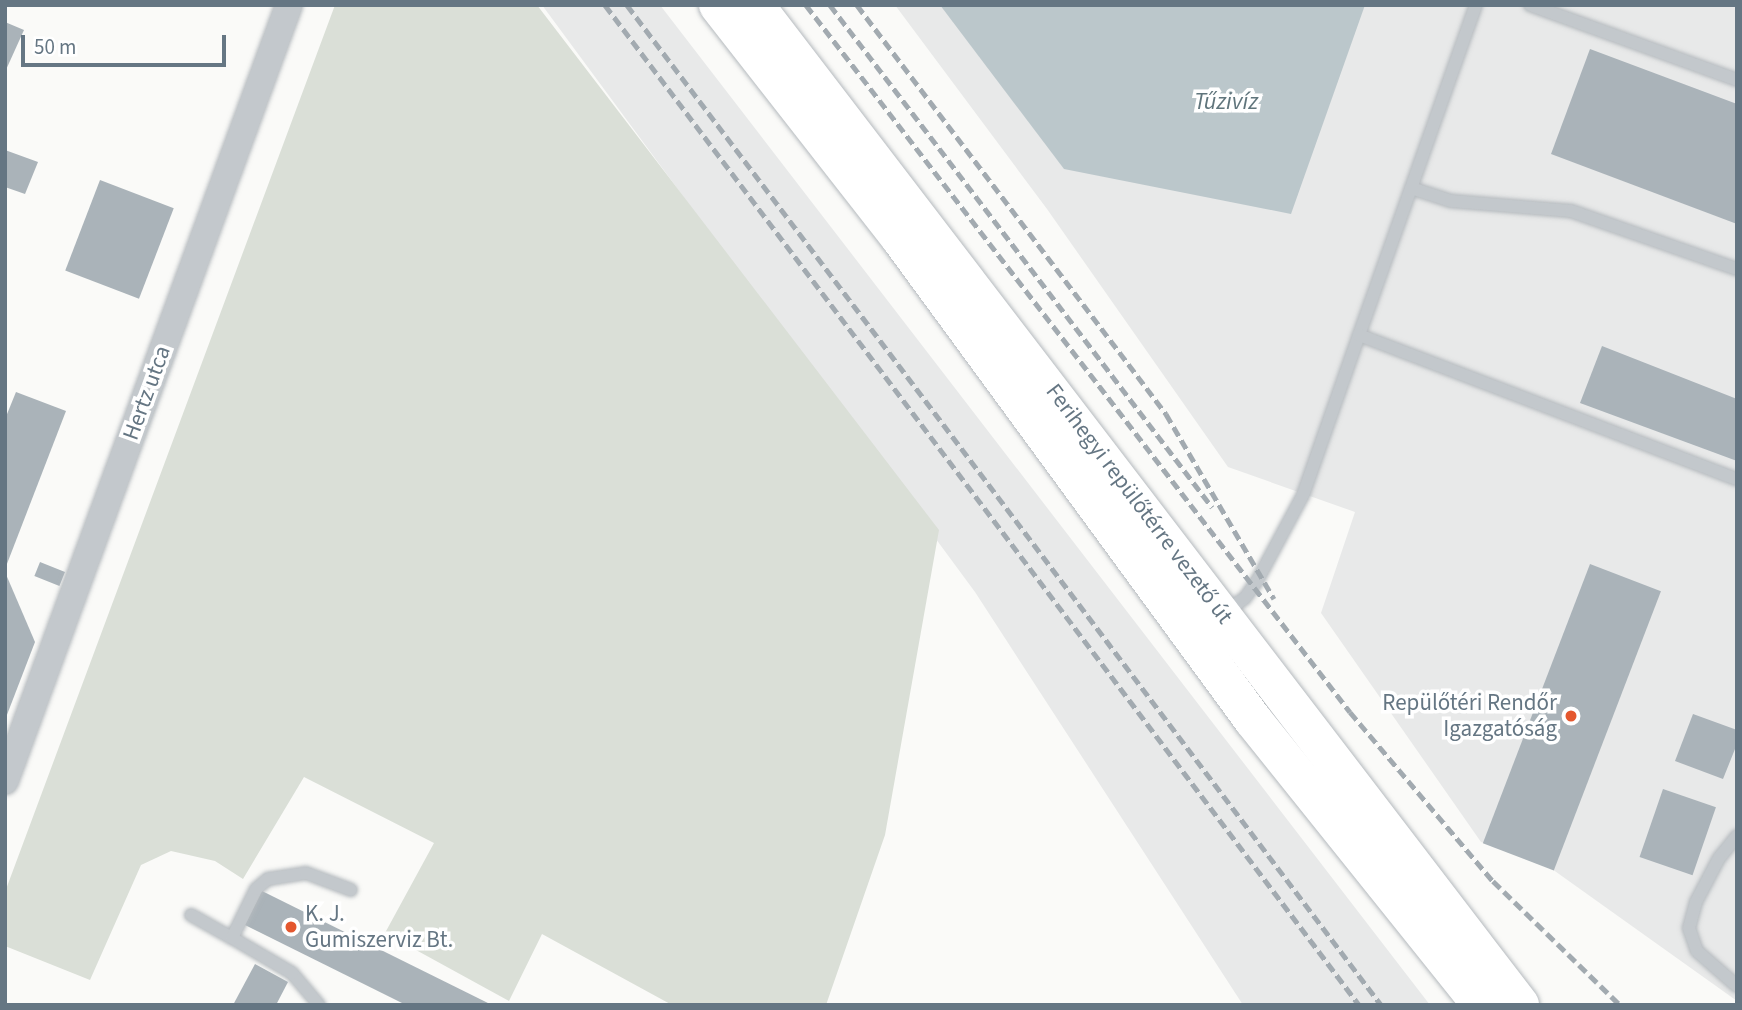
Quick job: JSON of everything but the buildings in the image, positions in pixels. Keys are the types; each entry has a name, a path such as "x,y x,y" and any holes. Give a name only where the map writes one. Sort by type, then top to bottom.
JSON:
{"main road":[{"name":"Ferihegyi repülőtérre vezető út","path":"718,5 901,238 1064,461 1267,709 1520,1005"},
{"name":"Ferihegyi repülőtérre vezető út","path":"755,5 1228,622 1267,709 1481,1005"}],"street":[{"name":"Hertz utca","path":"5,781 289,5"}],"lane":[{"path":"1228,622 1303,495 1476,5"},
{"path":"1530,5 1737,80"},
{"path":"1412,188 1451,201 1571,211 1737,269"},
{"path":"1359,335 1737,479"},
{"path":"1064,461 1106,503 1185,605"},
{"path":"1239,677 1267,709"},
{"path":"1737,836 1719,858 1696,902 1689,928 1697,951 1737,986"},
{"path":"232,939 256,889 268,879 306,873 351,890"},
{"path":"191,915 292,973 319,1005"}],"shaded area":[{"path":"335,5 537,5 939,530 885,835 826,1005 672,1005 542,934 509,1001 385,933 434,843 304,777 243,879 215,861 171,851 141,865 90,980 5,946 5,892"},
{"path":"542,5 660,5 1430,1005 1243,1005 975,592"},
{"path":"895,5 1737,5 1737,1001 1552,869 1481,842 1321,613 1355,512 1228,467 1047,209"}],"water":[{"name":"Tűzivíz","path":"940,5 1365,5 1291,214 1064,169"}],"railway":[{"path":"605,5 1359,1005"},
{"path":"627,5 1381,1005"},
{"path":"806,5 1350,712 1493,881 1620,1005"},
{"path":"830,5 1212,507"},
{"path":"857,5 1166,414 1274,599"}],"place":[{"name":"Repülőtéri Rendőr Igazgatóság","path":"1571,716"},
{"name":"K. J. Gumiszerviz Bt.","path":"291,927"}]}
